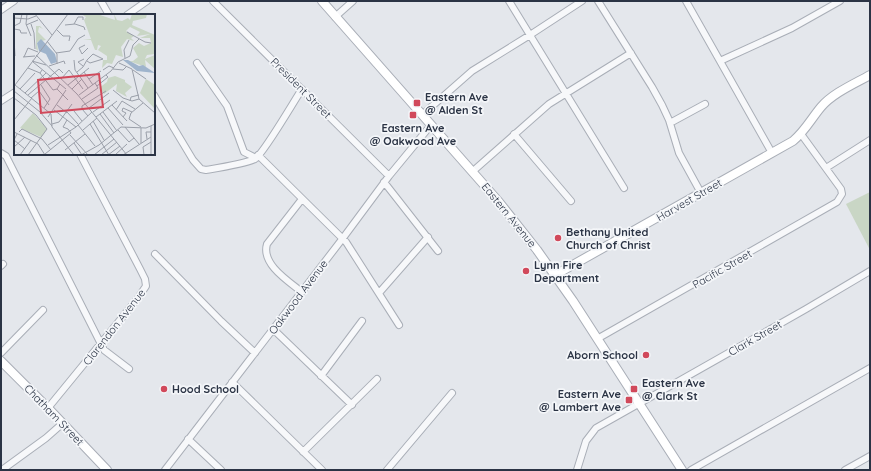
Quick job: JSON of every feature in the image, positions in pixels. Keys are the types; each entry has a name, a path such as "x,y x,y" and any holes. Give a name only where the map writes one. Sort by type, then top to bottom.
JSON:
{"main road":[{"name":"Eastern Avenue","path":"322,1 519,226 555,276 682,470"},
{"name":"Harvest Street","path":"555,276 793,141 801,134 826,102 848,87 870,75"},
{"name":"Chatham Street","path":"1,361 63,423 107,470"}],"street":[{"path":"1,10 14,1"},
{"path":"100,1 108,14"},
{"path":"128,14 148,1"},
{"name":"President Street","path":"213,1 389,176"},
{"path":"335,17 354,1"},
{"path":"509,1 624,188"},
{"path":"422,115 466,75 486,61 530,36 582,1"},
{"path":"598,1 652,87 670,122 679,153 701,193"},
{"path":"720,61 792,28 840,1"},
{"path":"688,2 772,153"},
{"path":"472,172 535,115 566,92 631,53"},
{"path":"197,63 227,106 244,152 257,157 343,238 399,325"},
{"path":"155,97 197,165 203,169 213,169 257,157 302,89"},
{"path":"1,101 14,93"},
{"path":"670,122 704,104"},
{"name":"Oakwood Avenue","path":"165,470 302,292 384,182 431,126"},
{"path":"514,134 571,201"},
{"path":"801,134 826,168 870,140"},
{"path":"1,154 6,156 104,350 130,369"},
{"name":"Clarendon Avenue","path":"48,408 144,291 146,283 81,155"},
{"name":"Pacific Street","path":"597,339 837,202 842,194 841,189 826,168"},
{"path":"384,182 438,251"},
{"path":"302,200 267,244 266,254 280,273 302,292"},
{"path":"379,293 428,237"},
{"path":"155,254 255,353"},
{"name":"Clark Street","path":"577,470 586,441 596,428 870,271"},
{"path":"1,353 43,310"},
{"path":"321,376 362,321"},
{"path":"273,329 352,405"},
{"path":"691,470 870,368"},
{"path":"303,452 377,380"},
{"path":"232,382 322,470"},
{"path":"387,470 452,393"},
{"path":"2,470 46,438 63,423"},
{"path":"188,439 221,470"},
{"path":"845,470 870,456"}],"green space":[{"path":"870,192 870,250 846,204"}],"place":[{"name":"Eastern Ave @ Alden St","path":"417,103"},
{"name":"Eastern Ave @ Oakwood Ave","path":"413,115"},
{"name":"Bethany United Church of Christ","path":"558,238"},
{"name":"Lynn Fire Department","path":"526,271"},
{"name":"Aborn School","path":"646,355"},
{"name":"Hood School","path":"164,389"},
{"name":"Eastern Ave @ Clark St","path":"634,389"},
{"name":"Eastern Ave @ Lambert Ave","path":"629,400"}]}
